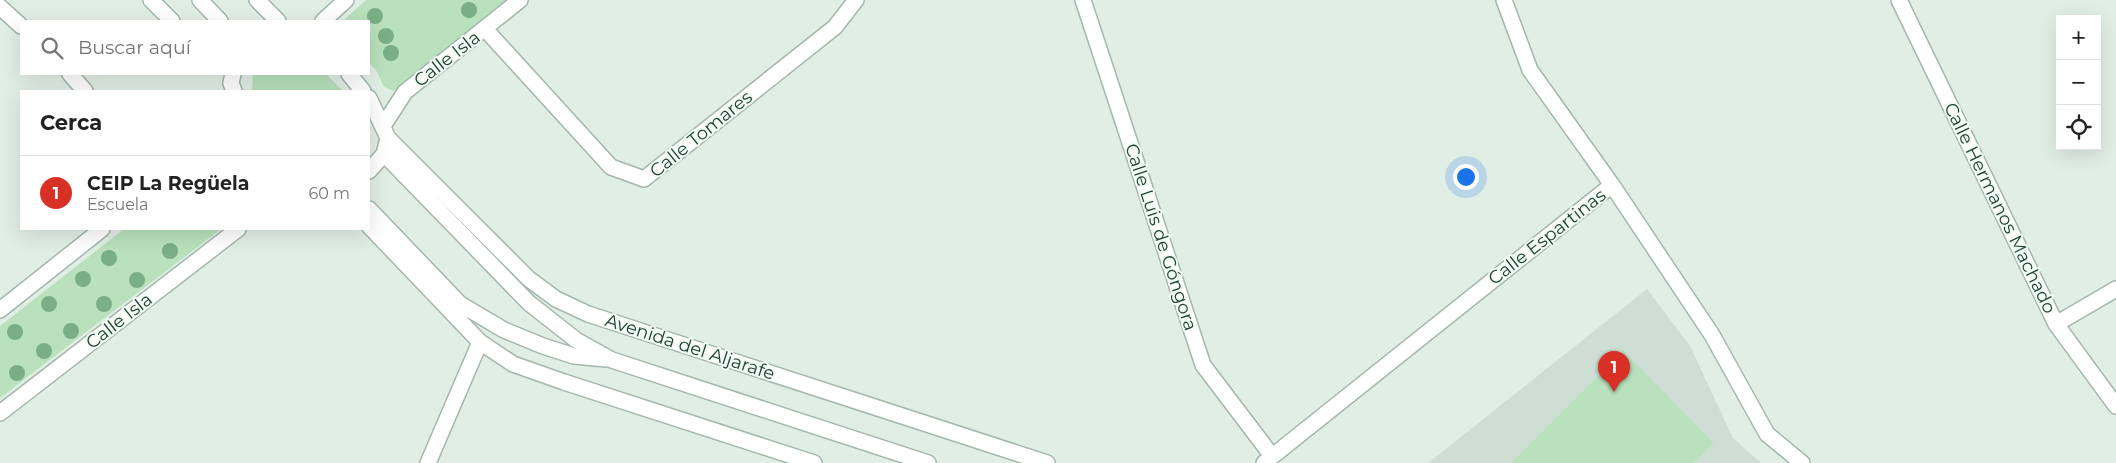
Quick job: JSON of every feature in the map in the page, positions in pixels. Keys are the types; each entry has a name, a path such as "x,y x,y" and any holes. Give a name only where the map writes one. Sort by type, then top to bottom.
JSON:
{"street":[{"path":"151,0 171,20"},
{"path":"200,0 219,20"},
{"path":"257,0 277,20"},
{"path":"324,20 346,0"},
{"name":"Calle Isla","path":"386,132 405,92 520,0"},
{"name":"Calle Tomares","path":"485,29 505,54 611,167 644,179 835,26 856,0"},
{"name":"Calle Luis de Góngora","path":"1083,0 1203,365 1268,459"},
{"path":"1504,0 1530,70 1612,186"},
{"name":"Calle Hermanos Machado","path":"1900,0 2056,324 2116,406"},
{"path":"0,7 20,25"},
{"path":"71,75 84,90"},
{"path":"350,75 363,90"},
{"name":"Avenida del Aljarafe","path":"370,100 386,132 528,279 556,299 588,314 1047,463"},
{"path":"370,170 384,154 386,132"},
{"name":"Avenida del Aljarafe","path":"384,154 529,303 576,340 612,360 928,463"},
{"name":"Calle Espartinas","path":"1268,459 1612,186 1712,335 1767,434 1802,463"},
{"name":"Avenida del Aljarafe","path":"370,210 460,304 504,330 543,346 574,356 612,360"},
{"path":"370,227 480,342 513,364 814,463"},
{"path":"0,310 101,230"},
{"name":"Calle Isla","path":"0,412 237,230"},
{"path":"2056,324 2116,289"},
{"path":"428,463 480,342"}],"shaded area":[{"path":"1647,289 1690,346 1733,438 1761,463 1428,463"}],"green space":[{"path":"366,0 507,0 394,91 384,87 376,70 370,64 370,20 344,20"},
{"path":"253,75 327,75 342,90 252,90"},
{"path":"123,230 220,230 0,398 0,326"},
{"path":"1623,351 1714,443 1694,463 1511,463"}],"place":[{"name":"CEIP La Regüela","path":"1614,392"}]}
